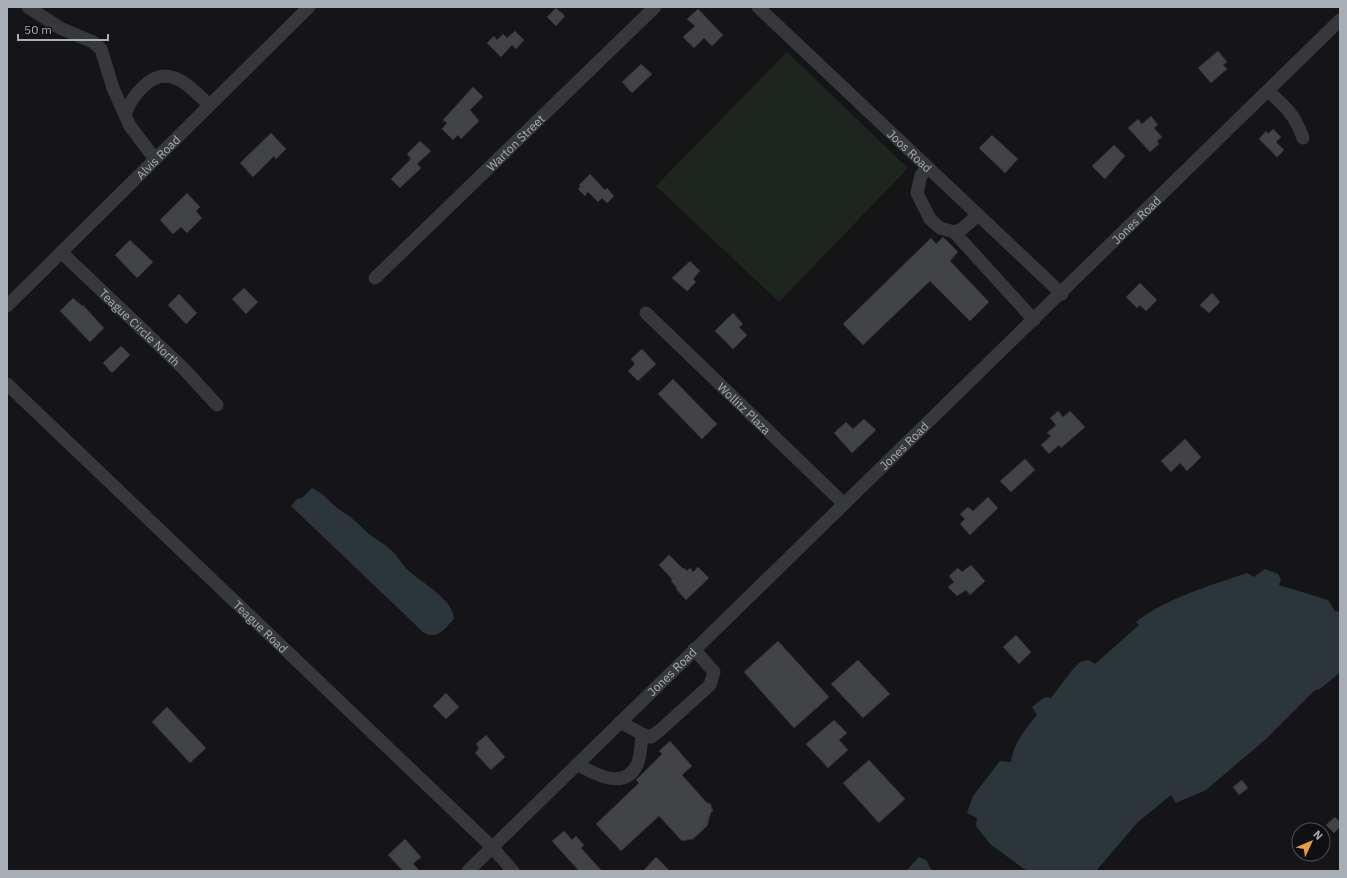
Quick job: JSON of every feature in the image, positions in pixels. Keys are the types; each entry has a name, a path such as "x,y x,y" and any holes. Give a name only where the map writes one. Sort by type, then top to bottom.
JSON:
{"street":[{"path":"28,7 60,28 93,42 101,49 113,88 130,126 155,159"},
{"name":"Alvis Road","path":"7,306 309,7"},
{"name":"Warton Street","path":"376,278 655,7"},
{"name":"Joos Road","path":"758,7 1062,294"},
{"name":"Jones Road","path":"468,871 843,504 1062,294 1340,20"},
{"path":"125,115 136,93 149,81 158,76 168,75 186,84 209,105"},
{"path":"1268,91 1290,111 1297,121 1303,138"},
{"path":"928,168 921,175 917,193 930,219 940,228 954,232 1034,320"},
{"path":"954,232 962,229 978,215"},
{"name":"Teague Circle North","path":"61,252 184,370 217,405"},
{"name":"Wollitz Plaza","path":"646,313 843,504"},
{"name":"Teague Road","path":"7,384 492,847 513,871"},
{"path":"620,722 642,734 651,737 710,685 714,672 694,649"},
{"path":"577,764 598,776 619,780 631,774 637,765 642,734"}],"shaded area":[{"path":"787,52 908,168 779,302 656,186"},
{"path":"312,488 321,493 369,534 390,549 407,569 436,592 449,605 453,612 454,619 440,633 432,635 423,632 291,506 297,499 302,498"},
{"path":"1265,569 1278,574 1281,579 1279,585 1328,600 1335,611 1340,612 1340,672 1338,674 1320,689 1315,690 1266,739 1206,790 1176,803 1171,795 1137,823 1096,871 1027,871 990,844 976,826 977,818 967,813 973,796 1000,761 1011,762 1017,742 1037,715 1032,707 1045,697 1051,698 1080,662 1088,660 1095,664 1139,625 1136,622 1148,613 1190,593 1247,573 1254,577"},
{"path":"919,857 926,860 932,871 906,871"}],"building":[{"path":"556,8 565,16 556,26 547,17"},
{"path":"698,9 723,35 712,46 704,38 694,48 683,37 695,26 687,19"},
{"path":"515,31 524,40 516,49 512,45 501,57 487,43 494,36 497,40 503,34 507,38"},
{"path":"1218,51 1227,62 1223,65 1227,69 1211,83 1198,68"},
{"path":"641,64 652,74 632,93 622,82"},
{"path":"473,87 483,97 470,110 479,121 461,139 458,135 453,140 442,129 447,123 443,120"},
{"path":"1151,116 1158,125 1154,128 1162,137 1157,141 1159,144 1150,152 1128,128 1138,119 1142,124"},
{"path":"1273,129 1281,137 1276,142 1284,150 1277,157 1259,139 1266,131 1268,134"},
{"path":"271,133 286,149 276,159 274,156 253,177 240,163"},
{"path":"992,135 1018,159 1005,173 979,148"},
{"path":"420,141 431,151 417,164 421,168 400,188 391,179 411,159 407,154"},
{"path":"1114,145 1125,156 1105,179 1092,166"},
{"path":"590,174 605,190 607,188 614,196 607,203 602,198 598,202 588,192 585,196 578,189 580,187 579,185"},
{"path":"187,193 200,207 196,211 202,218 187,233 181,227 173,234 160,220"},
{"path":"943,237 958,252 950,261 989,302 970,321 930,281 863,345 843,324 931,238 936,244"},
{"path":"130,240 153,262 137,278 115,255"},
{"path":"690,261 700,271 693,279 696,282 687,291 672,278"},
{"path":"1140,283 1157,300 1146,311 1140,305 1137,308 1126,297"},
{"path":"244,288 258,302 246,314 232,299"},
{"path":"1212,293 1220,302 1209,313 1200,305"},
{"path":"179,294 197,313 186,324 168,305"},
{"path":"73,298 82,306 83,305 104,328 90,342 60,311"},
{"path":"733,313 743,324 739,327 747,335 733,349 715,331"},
{"path":"121,346 130,355 112,373 103,363"},
{"path":"642,349 656,364 638,381 628,371 635,364 631,359"},
{"path":"673,379 717,424 702,439 658,394"},
{"path":"1058,411 1063,417 1070,411 1085,427 1061,448 1059,445 1049,454 1041,445 1051,436 1047,433 1056,425 1050,418"},
{"path":"864,419 876,430 852,453 834,433 846,422 853,429"},
{"path":"1185,439 1201,457 1187,471 1180,463 1171,472 1161,461"},
{"path":"1025,459 1035,470 1011,492 1000,481"},
{"path":"988,497 998,508 970,535 960,524 965,519 960,514 968,507 973,511"},
{"path":"669,555 683,569 684,568 687,571 690,568 693,572 698,567 709,578 686,600 676,589 677,588 671,581 672,579 659,565"},
{"path":"971,565 985,581 970,595 966,590 957,596 948,587 954,582 949,576 958,568 962,572"},
{"path":"1016,635 1031,652 1019,664 1003,647"},
{"path":"778,641 829,697 794,728 744,672"},
{"path":"858,660 890,694 863,718 831,684"},
{"path":"446,693 459,707 446,719 433,706"},
{"path":"167,707 206,748 190,763 152,722"},
{"path":"834,720 847,733 839,740 848,750 828,768 806,744"},
{"path":"486,735 505,757 491,770 475,753 479,748 476,744"},
{"path":"670,741 692,766 682,775 707,803 710,803 713,811 711,812 707,826 693,839 682,841 659,816 621,851 596,824 639,783 636,780 662,754 659,751"},
{"path":"869,760 905,799 879,823 843,783"},
{"path":"1242,780 1248,788 1239,795 1233,787"},
{"path":"1335,817 1340,822 1340,827 1334,833 1331,830 1331,822 1329,822"},
{"path":"564,831 572,840 576,836 584,845 581,848 602,871 579,871 552,841"},
{"path":"405,839 421,857 413,864 420,871 403,871 388,855"},
{"path":"656,857 670,871 643,871"}]}
